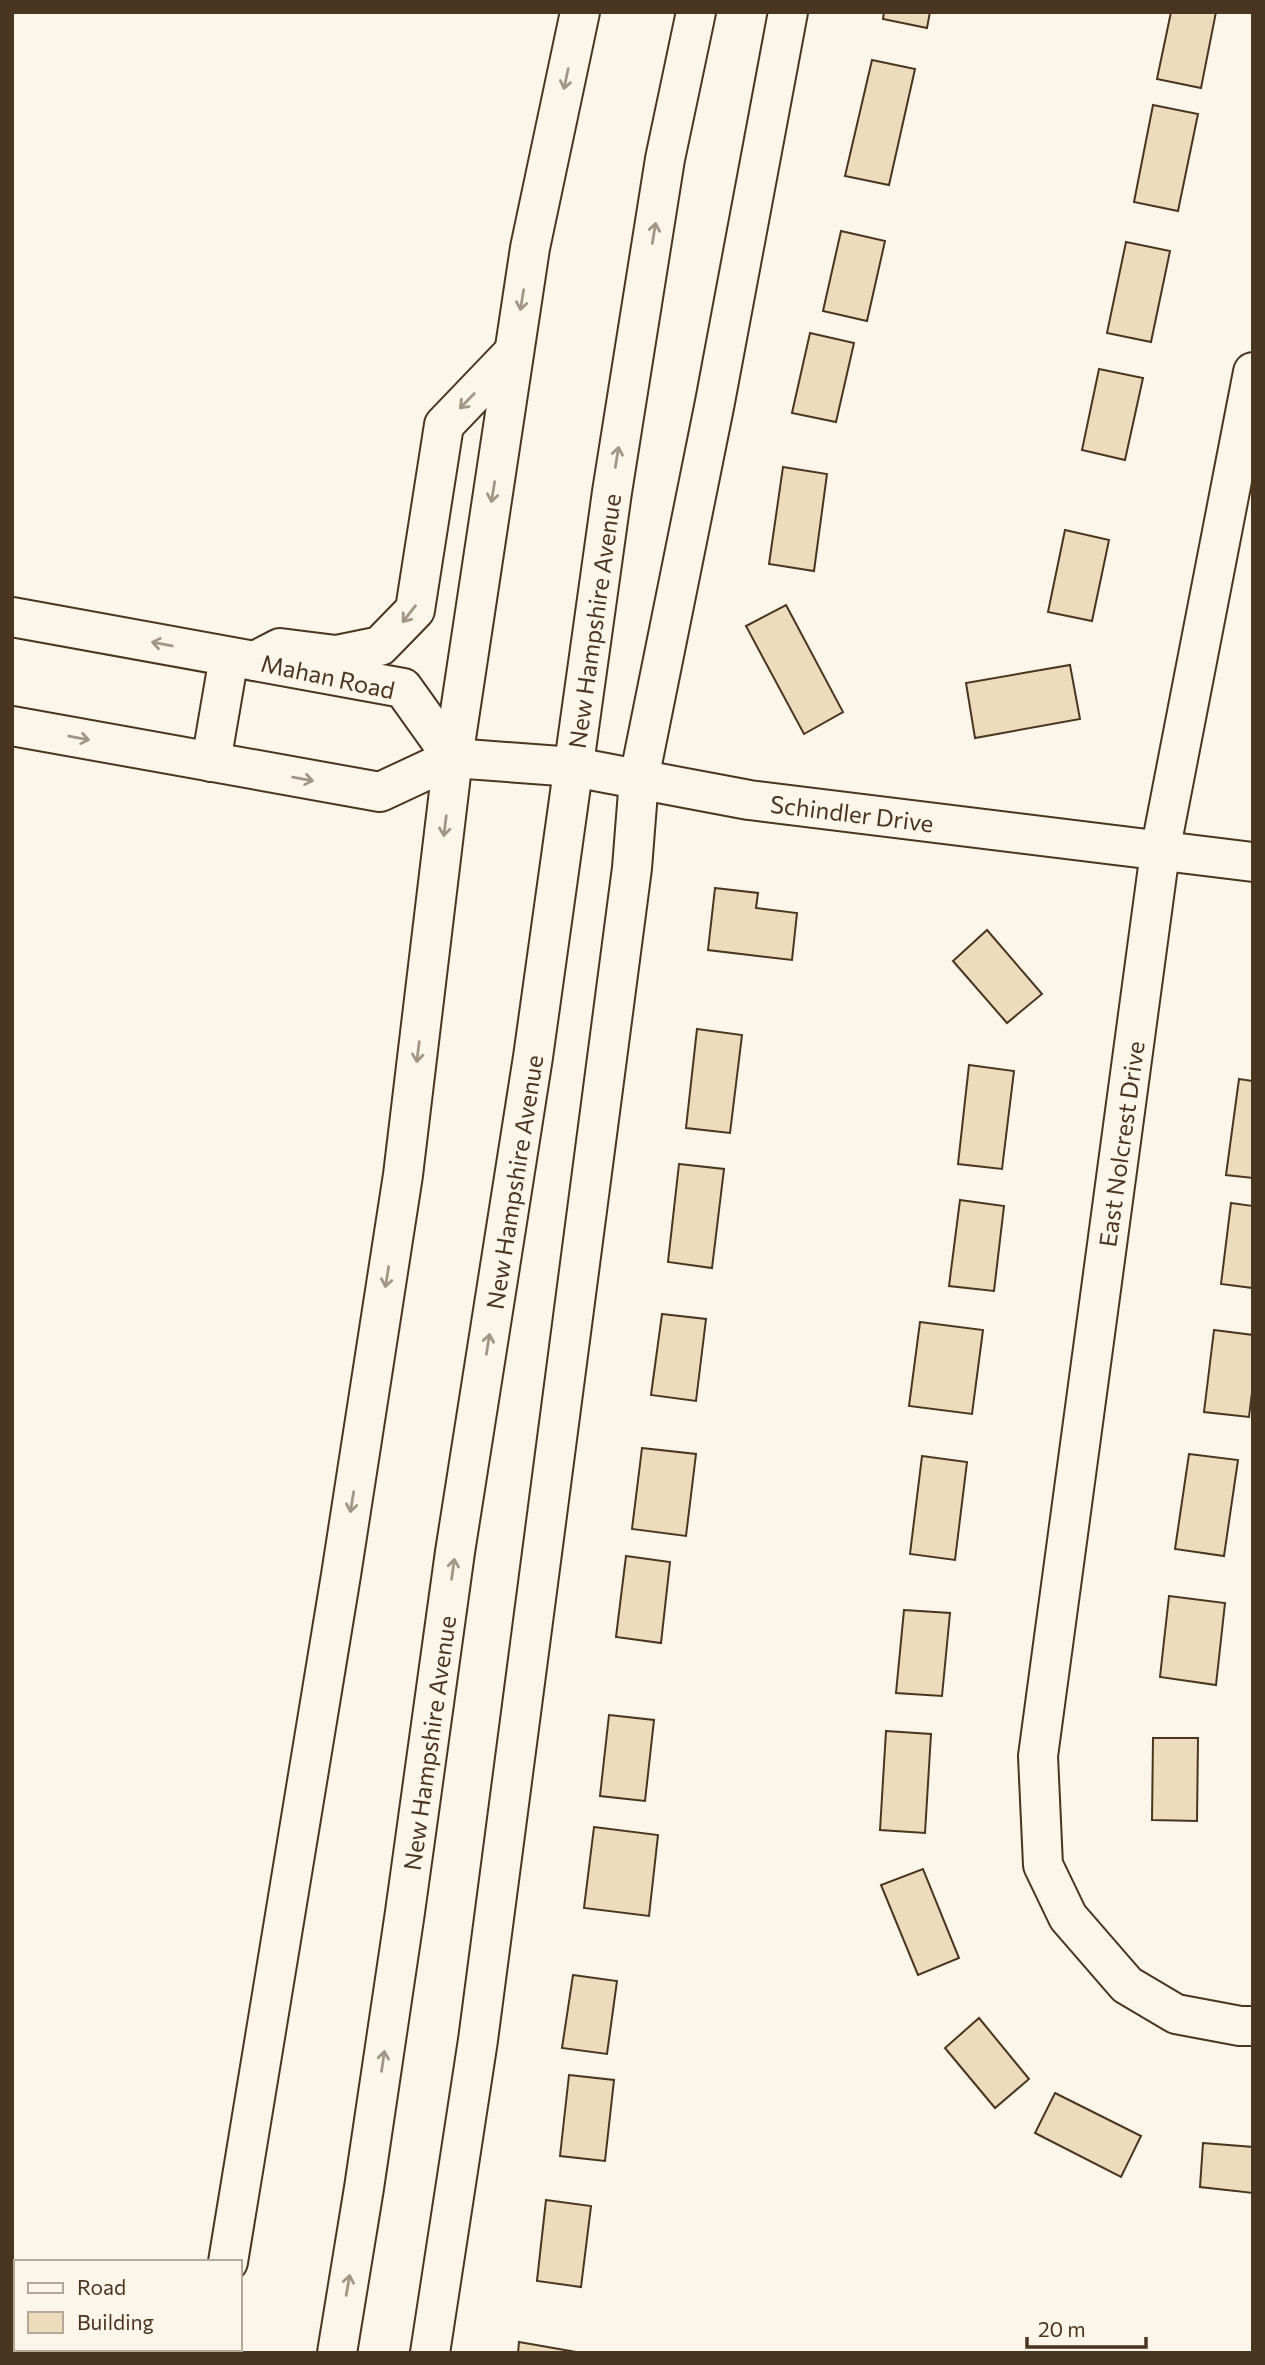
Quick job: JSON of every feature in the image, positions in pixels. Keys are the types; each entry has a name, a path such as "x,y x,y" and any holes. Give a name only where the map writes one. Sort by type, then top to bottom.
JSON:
{"main road":[{"path":"228,2260 341,1575 403,1175 453,758 530,248 580,12"},
{"name":"New Hampshire Avenue","path":"337,2353 366,2175 455,1552 533,1057 616,465 666,159 696,12"},
{"path":"430,2353 478,2040 632,868 639,779 718,388 788,12"},
{"path":"211,762 242,659 280,648 336,655 380,646 415,610 444,425 514,352"},
{"name":"East Nolcrest Drive","path":"1253,372 1160,852 1038,1756 1043,1865 1068,1917 1127,1985 1177,2014 1253,2026"},
{"name":"Mahan Road","path":"12,617 403,688 453,758"},
{"path":"12,726 380,792 453,758"},
{"name":"Schindler Drive","path":"453,758 574,767 749,800 1253,862"}],"building":[{"path":"884,12 930,12 927,28 883,19"},
{"path":"1171,12 1216,12 1201,88 1157,79"},
{"path":"872,60 915,69 889,185 845,176"},
{"path":"1153,105 1198,114 1178,211 1134,202"},
{"path":"841,231 885,241 867,321 823,311"},
{"path":"1126,242 1170,251 1151,342 1107,333"},
{"path":"810,333 854,343 836,422 792,413"},
{"path":"1099,369 1143,378 1125,460 1082,450"},
{"path":"783,467 827,474 814,571 769,564"},
{"path":"1065,530 1109,540 1092,621 1048,612"},
{"path":"786,605 843,712 804,734 746,626"},
{"path":"1070,665 1080,719 975,738 966,683"},
{"path":"715,888 758,893 756,908 797,913 792,960 708,950"},
{"path":"987,930 1042,994 1007,1023 953,961"},
{"path":"697,1029 742,1035 730,1133 686,1128"},
{"path":"969,1065 1014,1071 1002,1169 958,1164"},
{"path":"1239,1079 1253,1081 1253,1178 1226,1175"},
{"path":"679,1164 724,1169 712,1268 668,1262"},
{"path":"960,1200 1004,1206 994,1291 949,1286"},
{"path":"1231,1203 1253,1206 1253,1288 1221,1284"},
{"path":"662,1314 706,1319 696,1401 651,1395"},
{"path":"920,1322 983,1330 972,1414 909,1406"},
{"path":"1214,1330 1253,1335 1253,1384 1249,1417 1204,1412"},
{"path":"642,1448 696,1454 686,1536 632,1529"},
{"path":"1189,1454 1238,1460 1224,1556 1175,1549"},
{"path":"922,1456 967,1462 955,1560 910,1554"},
{"path":"626,1556 670,1562 661,1643 616,1637"},
{"path":"1169,1596 1225,1603 1216,1685 1160,1677"},
{"path":"904,1610 950,1613 942,1696 896,1693"},
{"path":"609,1715 654,1720 645,1801 600,1796"},
{"path":"886,1731 931,1734 925,1833 880,1830"},
{"path":"1153,1738 1198,1738 1197,1821 1152,1820"},
{"path":"594,1827 658,1835 649,1916 584,1908"},
{"path":"923,1869 959,1958 918,1975 881,1885"},
{"path":"573,1975 617,1981 607,2054 562,2048"},
{"path":"979,2018 1029,2079 995,2108 945,2048"},
{"path":"569,2075 614,2080 605,2161 560,2156"},
{"path":"1055,2093 1141,2136 1121,2177 1035,2133"},
{"path":"1203,2143 1253,2147 1253,2193 1200,2187"},
{"path":"546,2200 591,2206 581,2287 537,2281"},
{"path":"519,2342 582,2353 518,2353"}]}
